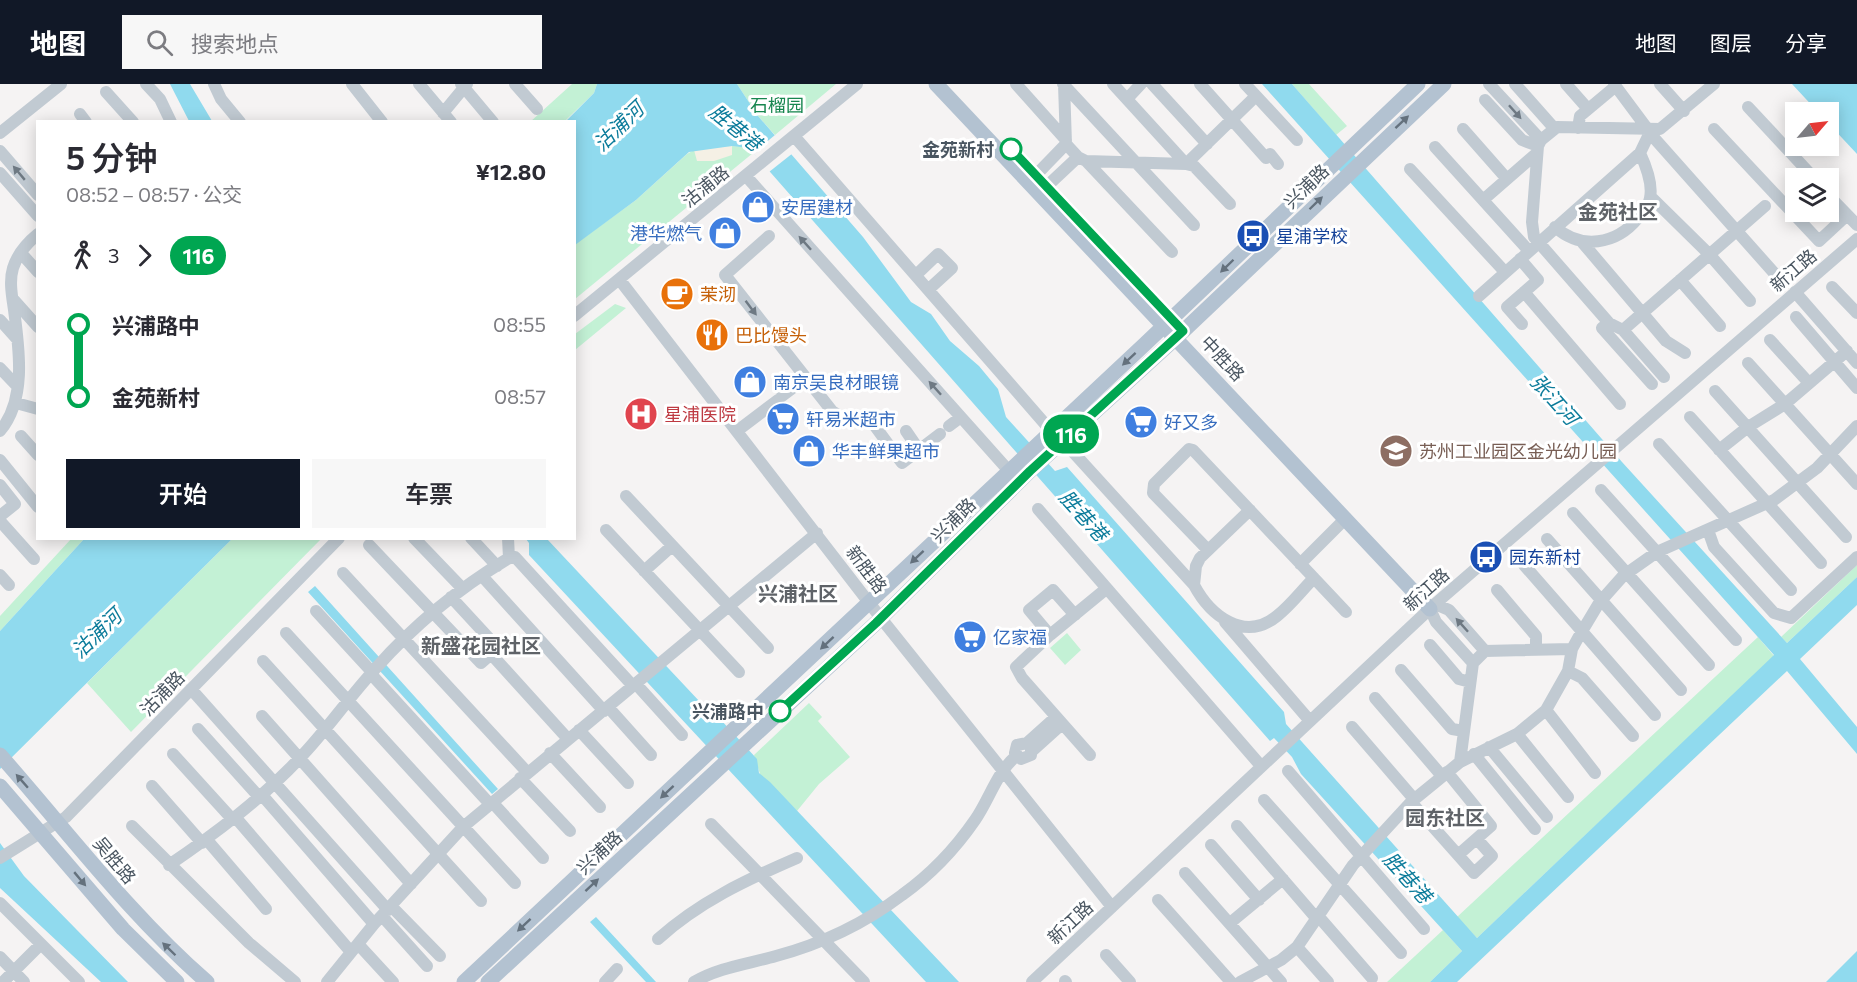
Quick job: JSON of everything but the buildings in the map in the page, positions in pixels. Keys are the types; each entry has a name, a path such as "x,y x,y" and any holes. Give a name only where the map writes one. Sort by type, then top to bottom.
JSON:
{"main road":[{"name":"中胜路","path":"936,84 1038,183"},
{"name":"中胜路","path":"949,84 1038,183 1433,606"},
{"name":"兴浦路","path":"1052,442 1169,322 1418,84"},
{"name":"兴浦路","path":"488,982 881,617 1026,465 1180,334 1361,160 1444,84"},
{"name":"中胜路","path":"1180,334 1346,518 1433,606"},
{"name":"兴浦路","path":"464,982 1009,471 1026,465"},
{"name":"吴胜路","path":"3,759 134,913 170,950 207,982"},
{"path":"0,786 123,929 177,982"}],"street":[{"path":"0,133 61,84"},
{"path":"147,84 160,99 169,120"},
{"path":"214,84 221,99 238,120"},
{"path":"352,84 380,120"},
{"path":"419,84 447,117 464,85 491,120"},
{"path":"515,84 537,109"},
{"name":"沽浦路","path":"576,314 856,84"},
{"path":"1016,84 1066,142 1172,252"},
{"path":"1038,183 1066,142 1064,84"},
{"path":"1064,84 1194,225"},
{"path":"1113,84 1186,164"},
{"path":"1127,99 1141,84"},
{"path":"1152,84 1207,144"},
{"path":"1200,84 1266,158 1270,154 1278,164"},
{"path":"1245,84 1297,141"},
{"path":"1490,84 1538,146 1529,251 1538,280 1507,307 1521,324"},
{"path":"1515,84 1554,128"},
{"path":"1566,84 1588,109"},
{"path":"1660,84 1684,111"},
{"path":"1578,128 1580,116 1615,85 1651,130 1655,139 1774,274"},
{"path":"1483,200 1507,179 1554,128 1651,130 1665,127 1711,85"},
{"path":"106,92 131,120"},
{"path":"1186,164 1256,96"},
{"path":"1485,100 1521,141 1538,146"},
{"path":"1748,107 1785,142"},
{"path":"1463,129 1507,179"},
{"path":"1714,129 1819,241 1847,215"},
{"path":"1479,296 1640,153 1651,130"},
{"path":"794,136 1014,388 1052,442 1194,585 1200,597 1225,622 1310,721"},
{"path":"1435,147 1529,251 1609,323 1623,330 1664,377"},
{"path":"0,151 36,193"},
{"path":"1555,227 1563,234 1582,242 1596,243 1623,232 1641,215 1651,197 1648,174 1640,153"},
{"path":"1038,183 1082,159 1186,164 1194,166 1230,204"},
{"path":"1410,169 1505,272"},
{"path":"0,173 36,214"},
{"path":"746,176 762,195 777,229 961,417 1009,471"},
{"path":"1651,197 1709,254 1750,301"},
{"path":"1623,330 1765,206"},
{"path":"1839,207 1857,225"},
{"path":"777,229 725,275 832,411 840,416 869,418 902,463 961,417"},
{"path":"1,427 16,404 18,340 12,269 21,253 36,236"},
{"name":"新江路","path":"1032,982 1433,606 1616,450 1857,239"},
{"path":"1582,242 1666,341 1685,353"},
{"path":"21,253 36,270"},
{"path":"916,275 938,254 951,268 929,289"},
{"name":"新胜路","path":"619,279 869,602 1112,907"},
{"path":"1680,280 1720,326"},
{"path":"1833,286 1857,314"},
{"path":"1524,292 1620,404"},
{"path":"1719,450 1748,427 1785,404 1835,361 1852,354 1795,292"},
{"path":"13,299 36,325"},
{"path":"1796,317 1857,388"},
{"path":"0,320 18,340"},
{"path":"1609,323 1602,328 1652,384"},
{"path":"1770,340 1809,383"},
{"path":"1748,363 1857,484"},
{"path":"0,368 17,386"},
{"path":"737,431 806,378"},
{"path":"1715,391 1846,537"},
{"path":"16,404 36,409"},
{"path":"1690,417 1821,563"},
{"path":"1240,982 1269,968 1297,947 1364,852 1413,800 1460,762 1517,734 1545,710 1568,671 1572,649 1583,629 1602,600 1627,573 1657,552 1768,503 1799,483 1857,428"},
{"path":"906,431 920,450"},
{"path":"21,436 36,453"},
{"path":"1659,444 1791,590"},
{"path":"1208,550 1153,493 1154,484 1184,452 1193,450 1346,612"},
{"path":"0,460 33,491"},
{"path":"0,485 15,504 0,516"},
{"path":"1601,490 1736,640"},
{"path":"626,496 768,648"},
{"path":"1038,509 1261,766"},
{"path":"1194,585 1196,566 1208,550 1250,510"},
{"path":"1573,513 1709,665"},
{"path":"1300,564 1346,518"},
{"path":"0,521 34,559"},
{"path":"606,530 739,672"},
{"path":"1708,530 1714,547 1774,613 1791,618 1857,557"},
{"path":"334,979 355,948 463,827 817,533"},
{"path":"1547,538 1681,690"},
{"name":"沽浦路","path":"5,856 58,822 337,540"},
{"path":"416,540 462,588"},
{"path":"473,540 497,566"},
{"path":"508,540 509,558"},
{"path":"369,545 481,663 498,648 450,597"},
{"path":"644,571 672,546"},
{"path":"169,865 261,797 300,759 372,672 432,612 462,588 509,558 515,557 637,683 682,735"},
{"path":"1524,565 1583,629 1654,715"},
{"path":"343,573 404,638 570,831"},
{"path":"482,576 651,755"},
{"path":"1225,622 1246,626 1269,621 1314,578"},
{"path":"1089,755 1017,673 1016,667 1050,635 1106,589"},
{"path":"1050,635 1029,610 1053,590 1075,615"},
{"path":"1497,590 1536,636 1536,650"},
{"path":"1473,663 1436,622 1433,606 1449,610 1485,651"},
{"path":"316,611 543,858"},
{"path":"286,633 515,883"},
{"path":"1430,645 1459,680 1470,682"},
{"path":"1460,762 1473,663 1485,651 1572,649"},
{"path":"491,654 568,739"},
{"path":"263,661 481,901"},
{"path":"1401,670 1452,729 1464,731"},
{"path":"1568,671 1582,678 1633,736"},
{"path":"191,689 275,783 427,966"},
{"path":"1375,698 1491,826 1458,855"},
{"path":"1545,710 1595,773"},
{"path":"262,716 411,884"},
{"path":"694,982 738,964 773,957 824,940 889,905 947,855 975,819 1004,771 1018,758 1029,757 1029,747 1059,720"},
{"path":"1352,727 1474,873 1492,856 1477,839"},
{"path":"198,729 261,797 384,914 440,956"},
{"path":"579,730 628,783"},
{"path":"1517,734 1568,797"},
{"path":"1489,747 1547,817"},
{"path":"550,753 600,807"},
{"path":"173,754 355,948 393,982"},
{"path":"1474,754 1535,829"},
{"path":"1288,771 1364,852 1424,928"},
{"path":"152,786 266,909"},
{"path":"1264,800 1401,953"},
{"path":"711,824 864,982"},
{"path":"132,825 169,865 249,943 295,982"},
{"path":"1237,826 1372,978"},
{"path":"1211,845 1259,900"},
{"path":"658,939 687,914 723,892 797,858"},
{"path":"1185,873 1281,982"},
{"path":"1230,923 1283,879"},
{"path":"1158,900 1231,982"},
{"path":"0,903 79,982"},
{"path":"3,982 41,944"},
{"path":"1297,947 1328,982"},
{"path":"1106,955 1130,982"},
{"path":"0,957 24,982"},
{"path":"605,982 617,969"}],"green space":[{"path":"572,84 597,84 594,93 566,120 532,120"},
{"name":"石榴园","path":"737,84 836,84 775,135 758,116"},
{"path":"1292,84 1309,84 1347,126 1336,135"},
{"path":"732,146 748,147 753,153 576,298 576,244 636,200 694,150"},
{"path":"615,304 626,308 576,349 576,333"},
{"path":"70,540 83,540 0,631 0,616"},
{"path":"231,540 320,540 131,732 87,683"},
{"path":"1857,565 1857,577 1787,643 1781,637"},
{"path":"1067,633 1081,650 1065,665 1050,648"},
{"path":"1758,637 1774,656 1477,938 1457,917"},
{"path":"809,703 822,717 818,721 850,757 819,784 797,811 761,777 754,755"},
{"path":"1443,930 1462,951 1430,982 1387,982"}],"sand":[{"path":"732,146 732,155 714,161 697,161 694,150"}],"water":[{"path":"170,84 190,84 211,120 188,120"},
{"path":"597,84 737,84 758,116 863,237 911,302 931,314 950,341 979,366 998,389 1006,417 1055,471 1067,467 1284,712 1286,724 1477,938 1774,655 1262,84 1292,84 1622,462 1787,643 1857,577 1857,605 1800,659 1857,727 1857,754 1787,671 1457,982 1430,982 1462,951 1301,774 1292,757 1274,738 1270,741 749,148 732,146 689,152 636,200 576,244 576,120 567,120 594,93"},
{"path":"1792,84 1857,84 1857,154 1839,135 1839,102 1809,102"},
{"name":"沽浦河","path":"83,540 231,540 0,769 0,631"},
{"path":"527,540 548,540 716,719 721,720 757,759 759,773 959,982 926,982 529,555"},
{"path":"315,586 498,789 492,794 308,592"},
{"path":"0,843 24,876 128,982 101,982 0,888"},
{"path":"596,917 656,982 646,982 590,922"},
{"path":"1857,951 1857,982 1826,982"}],"pier":[{"path":"775,135 793,153 769,172 753,153"}],"bus line":[{"name":"116","path":"780,711 876,623 1030,471 1183,331 1011,149"}],"place":[{"name":"金苑新村","path":"1011,149"},
{"name":"安居建材","path":"758,207"},
{"name":"港华燃气","path":"725,233"},
{"name":"星浦学校","path":"1253,236"},
{"name":"茉沏","path":"677,294"},
{"name":"巴比馒头","path":"712,335"},
{"name":"南京吴良材眼镜","path":"750,382"},
{"name":"星浦医院","path":"641,414"},
{"name":"轩易米超市","path":"783,419"},
{"name":"好又多","path":"1141,422"},
{"name":"华丰鲜果超市","path":"809,451"},
{"name":"苏州工业园区金光幼儿园","path":"1396,451"},
{"name":"园东新村","path":"1486,557"},
{"name":"亿家福","path":"970,637"},
{"name":"兴浦路中","path":"780,711"}],"district":[{"name":"金苑社区","path":"1618,211"},
{"name":"兴浦社区","path":"798,593"},
{"name":"新盛花园社区","path":"481,645"},
{"name":"园东社区","path":"1445,817"}],"water label":[{"name":"胜巷港","path":"736,127"},
{"name":"张江河","path":"1555,399"},
{"name":"胜巷港","path":"1084,515"},
{"name":"胜巷港","path":"1408,877"}]}
